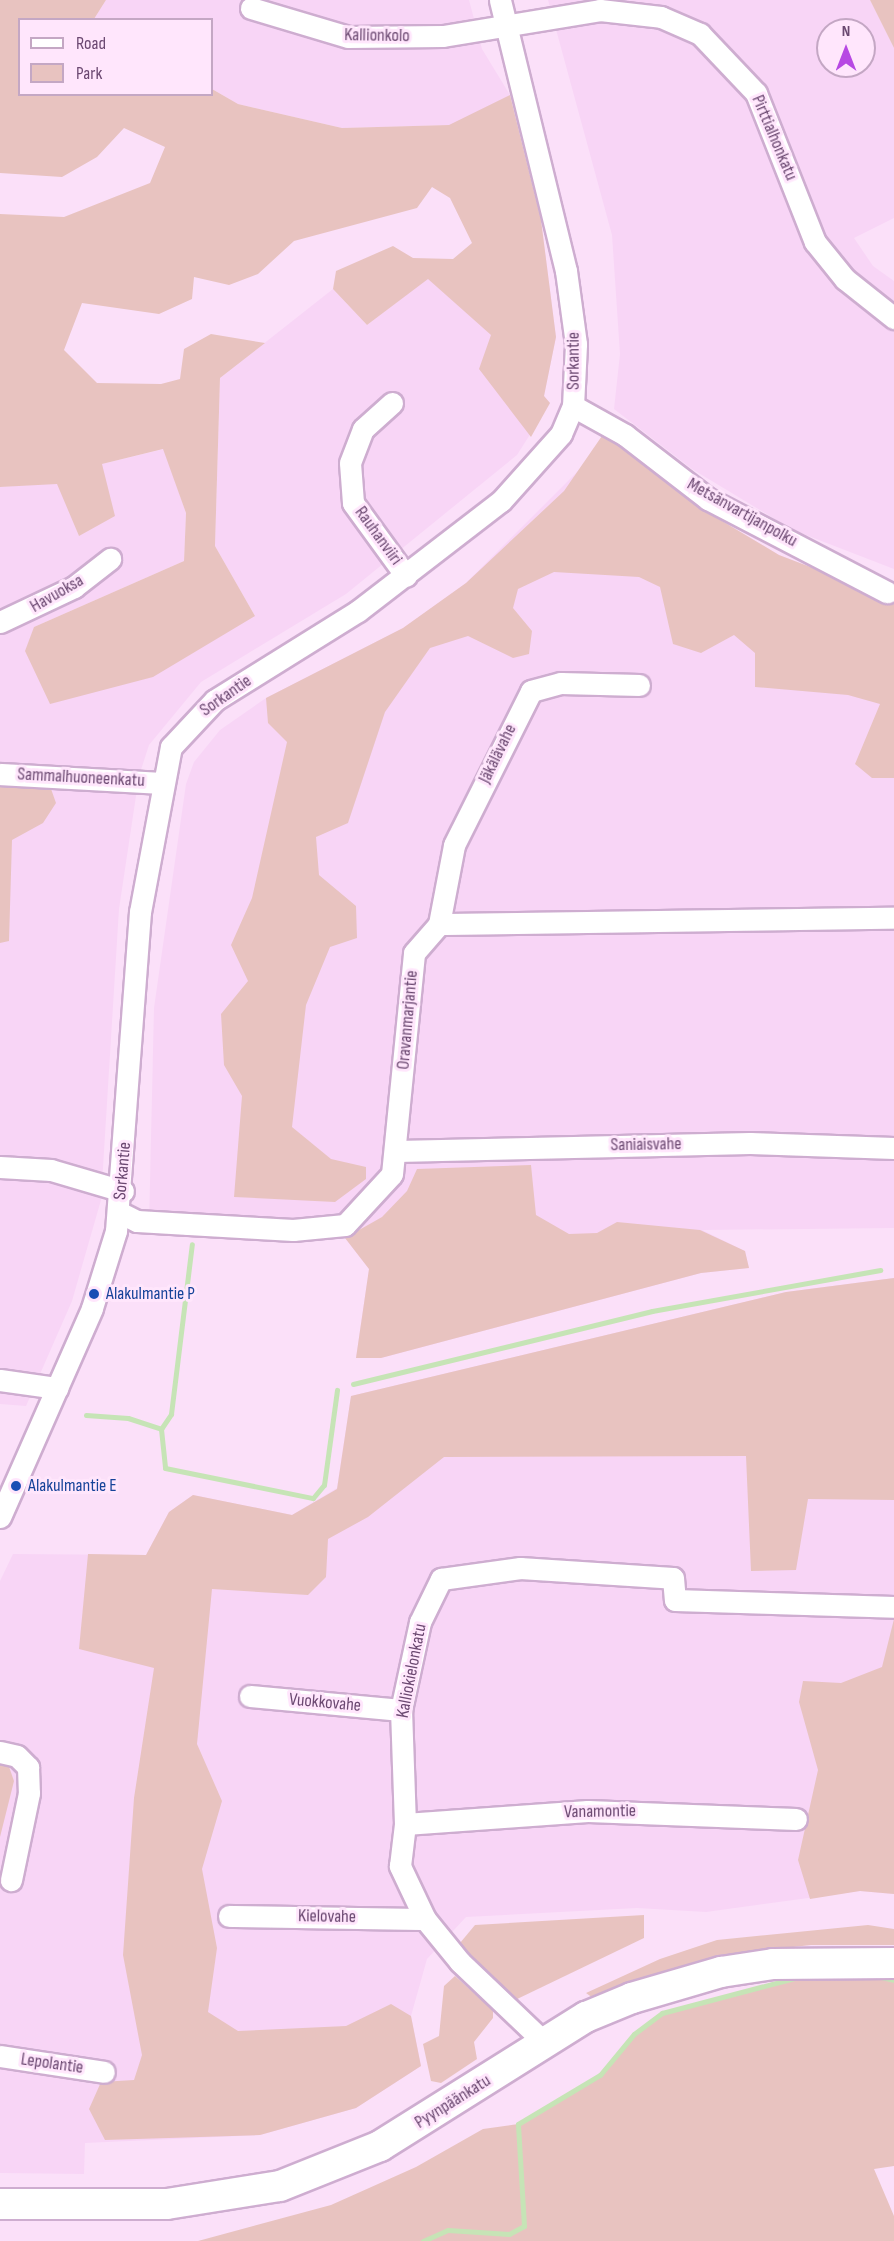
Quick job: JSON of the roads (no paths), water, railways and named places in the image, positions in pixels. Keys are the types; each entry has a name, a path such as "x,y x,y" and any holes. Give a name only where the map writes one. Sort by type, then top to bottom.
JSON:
{"main road":[{"name":"Pyynpäänkatu","path":"0,2204 167,2204 280,2186 380,2146 544,2043 632,1998 721,1972 828,1960 894,1963"}],"street":[{"name":"Sorkantie","path":"0,1517 92,1308 121,1202 130,1006 161,783 171,747 214,700 406,576 501,501 561,434 573,406 574,315 500,0"},
{"name":"Kallionkolo","path":"251,8 348,38 443,36 506,26"},
{"name":"Pirttialhonkatu","path":"506,26 570,13 632,10 700,33 756,93 816,242 845,279 894,318"},
{"name":"Rauhanviiri","path":"392,403 363,429 350,463 353,502 406,576"},
{"name":"Metsänvartijanpolku","path":"573,406 625,435 708,499 887,592"},
{"name":"Havuoksa","path":"0,622 74,587 110,559"},
{"name":"Jäkälävahe","path":"439,924 454,845 531,691 561,683 639,685"},
{"name":"Sammalhuoneenkatu","path":"0,774 161,783"},
{"path":"439,924 894,918"},
{"name":"Oravanmarjantie","path":"0,1167 51,1170 121,1202 137,1221 293,1230 345,1225 392,1174 397,1151 414,953 439,924"},
{"name":"Saniaisvahe","path":"397,1151 750,1143 894,1148"},
{"path":"0,1380 57,1388"},
{"name":"Kalliokielonkatu","path":"544,2043 460,1962 424,1919 400,1866 405,1824 401,1710 420,1622 441,1579 520,1568 673,1578 675,1600 894,1607"},
{"name":"Vuokkovahe","path":"250,1696 401,1710"},
{"path":"0,1752 17,1756 28,1767 29,1793 10,1880"},
{"name":"Vanamontie","path":"405,1824 588,1810 796,1819"},
{"name":"Kielovahe","path":"230,1916 424,1919"},
{"name":"Lepolantie","path":"0,2056 104,2072"}],"waterway":[{"path":"161,1429 171,1414 192,1244"},
{"path":"353,1384 652,1311 880,1270"},
{"path":"86,1415 128,1418 161,1429 165,1468 313,1498 324,1485 337,1390"},
{"path":"423,2241 448,2230 509,2234 524,2226 518,2124 600,2075 634,2034 662,2013 798,1977"},
{"path":"881,1977 894,1980"}],"place":[{"name":"Alakulmantie P","path":"94,1294"},
{"name":"Alakulmantie E","path":"16,1486"}]}
